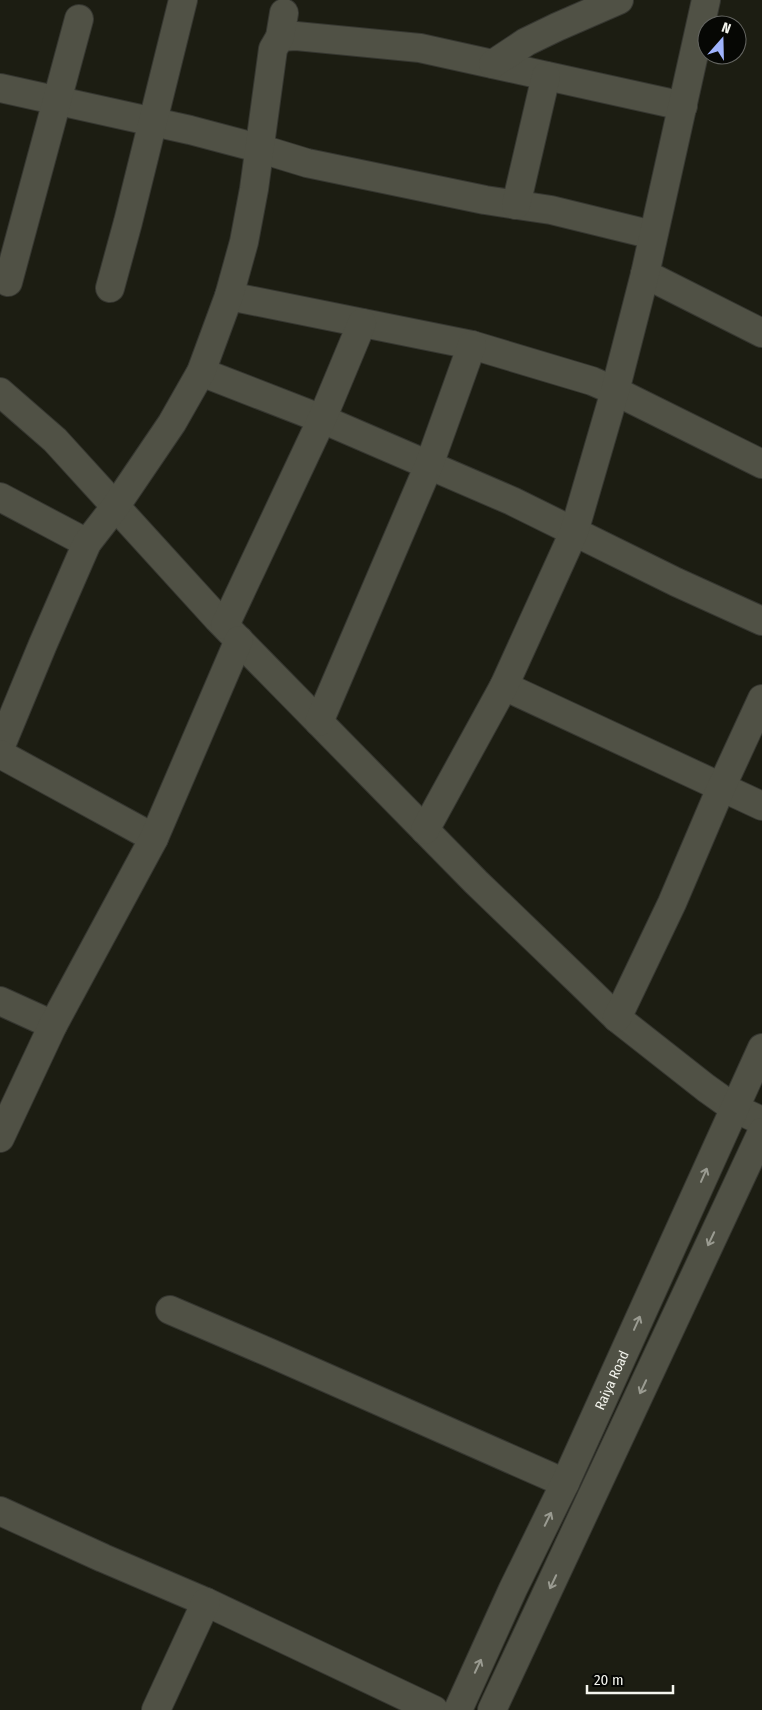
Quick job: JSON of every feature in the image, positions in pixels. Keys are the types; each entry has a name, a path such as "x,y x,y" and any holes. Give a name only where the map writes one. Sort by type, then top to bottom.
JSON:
{"street":[{"path":"110,288 183,0"},
{"path":"493,64 526,42 619,0"},
{"path":"425,830 504,686 574,532 615,391 645,274 706,0"},
{"path":"8,282 79,19"},
{"path":"0,748 87,543 115,507 172,423 201,372 229,296 245,233 254,189 258,148 273,49 282,25 296,36 420,48 683,106"},
{"path":"516,204 546,76"},
{"path":"0,88 152,122 258,148 307,163 442,192 550,210 653,235"},
{"path":"645,274 762,333"},
{"path":"229,296 472,345 592,381 762,464"},
{"path":"0,1138 53,1025 154,838 232,633 362,323"},
{"path":"320,722 429,465 472,345"},
{"path":"201,372 322,419 512,501 676,582 762,621"},
{"path":"0,392 55,440 232,633 476,882 618,1018 734,1108 762,1121"},
{"path":"0,497 87,543"},
{"path":"504,686 762,806"},
{"path":"618,1018 672,903 721,788 762,699"},
{"path":"0,754 154,838"},
{"path":"0,1001 53,1025"},
{"name":"Raiya Road","path":"458,1710 565,1483 762,1048"},
{"path":"492,1710 762,1132"},
{"path":"170,1310 565,1483"},
{"path":"0,1511 206,1602 434,1710"},
{"path":"156,1710 206,1602"}]}
